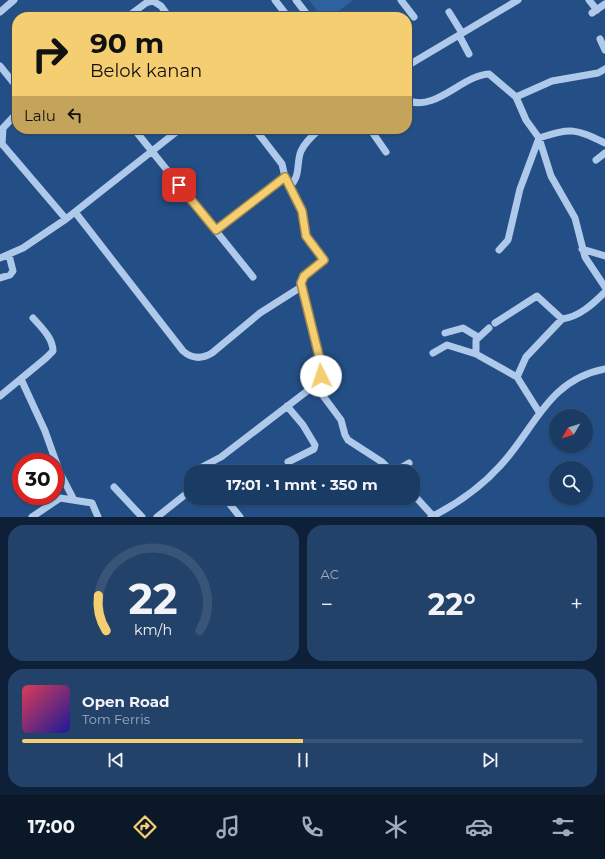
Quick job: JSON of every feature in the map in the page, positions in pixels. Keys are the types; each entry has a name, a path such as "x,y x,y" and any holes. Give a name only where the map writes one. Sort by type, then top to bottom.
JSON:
{"street":[{"path":"0,12 14,0"},
{"path":"275,0 284,12"},
{"path":"296,0 305,12"},
{"path":"402,0 410,12"},
{"path":"412,63 518,0"},
{"path":"589,0 594,11 605,4"},
{"path":"134,12 146,3 153,1 161,6 165,12"},
{"path":"449,12 461,34 469,54"},
{"path":"600,39 605,50"},
{"path":"0,66 12,81"},
{"path":"516,97 542,84 598,73 605,69"},
{"path":"412,101 418,102 438,98 464,82 483,74 489,74 516,97 526,120 539,138 550,176 575,218 582,249 588,264 605,287"},
{"path":"12,118 3,128 1,144 66,219"},
{"path":"539,138 564,130 573,130 605,144"},
{"path":"138,134 253,277"},
{"path":"0,258 34,242 66,219 173,134"},
{"path":"206,465 221,457 315,385 321,376 322,368 301,287 304,276 324,260 306,236 304,215 285,177 282,164 259,134"},
{"path":"290,186 297,177 301,150 315,134"},
{"path":"373,134 386,152"},
{"path":"499,250 508,240 520,189 539,138"},
{"path":"596,160 605,153"},
{"path":"216,230 285,177"},
{"path":"75,212 183,352 194,358 204,357 212,353 260,313 301,287"},
{"path":"582,249 605,256"},
{"path":"0,278 10,275 13,271 8,255"},
{"path":"517,377 526,357 562,319 570,318 579,313 605,292"},
{"path":"476,354 476,340 478,337 492,325 537,296 562,319"},
{"path":"0,396 21,380 53,351 53,345 48,336 33,318"},
{"path":"445,333 463,328 478,337"},
{"path":"433,353 447,345 476,354 517,377 539,412"},
{"path":"420,502 432,517 446,510 472,491 500,466 539,412 561,389 594,371 605,369"},
{"path":"21,380 45,430 60,473 74,500"},
{"path":"315,385 341,420 348,440 385,465"},
{"path":"287,406 303,426 315,445 314,448 288,462"},
{"path":"405,465 409,463"},
{"path":"114,487 142,517"},
{"path":"157,517 184,496"},
{"path":"32,517 54,500 60,498 92,503 98,517"},
{"path":"231,505 240,517"}],"shaded area":[{"path":"309,0 353,0 337,12 318,12"}],"route":[{"path":"179,185 216,230 285,177 297,198 302,211 307,239 324,260 320,265 302,278 301,283 322,368 321,376"}]}
